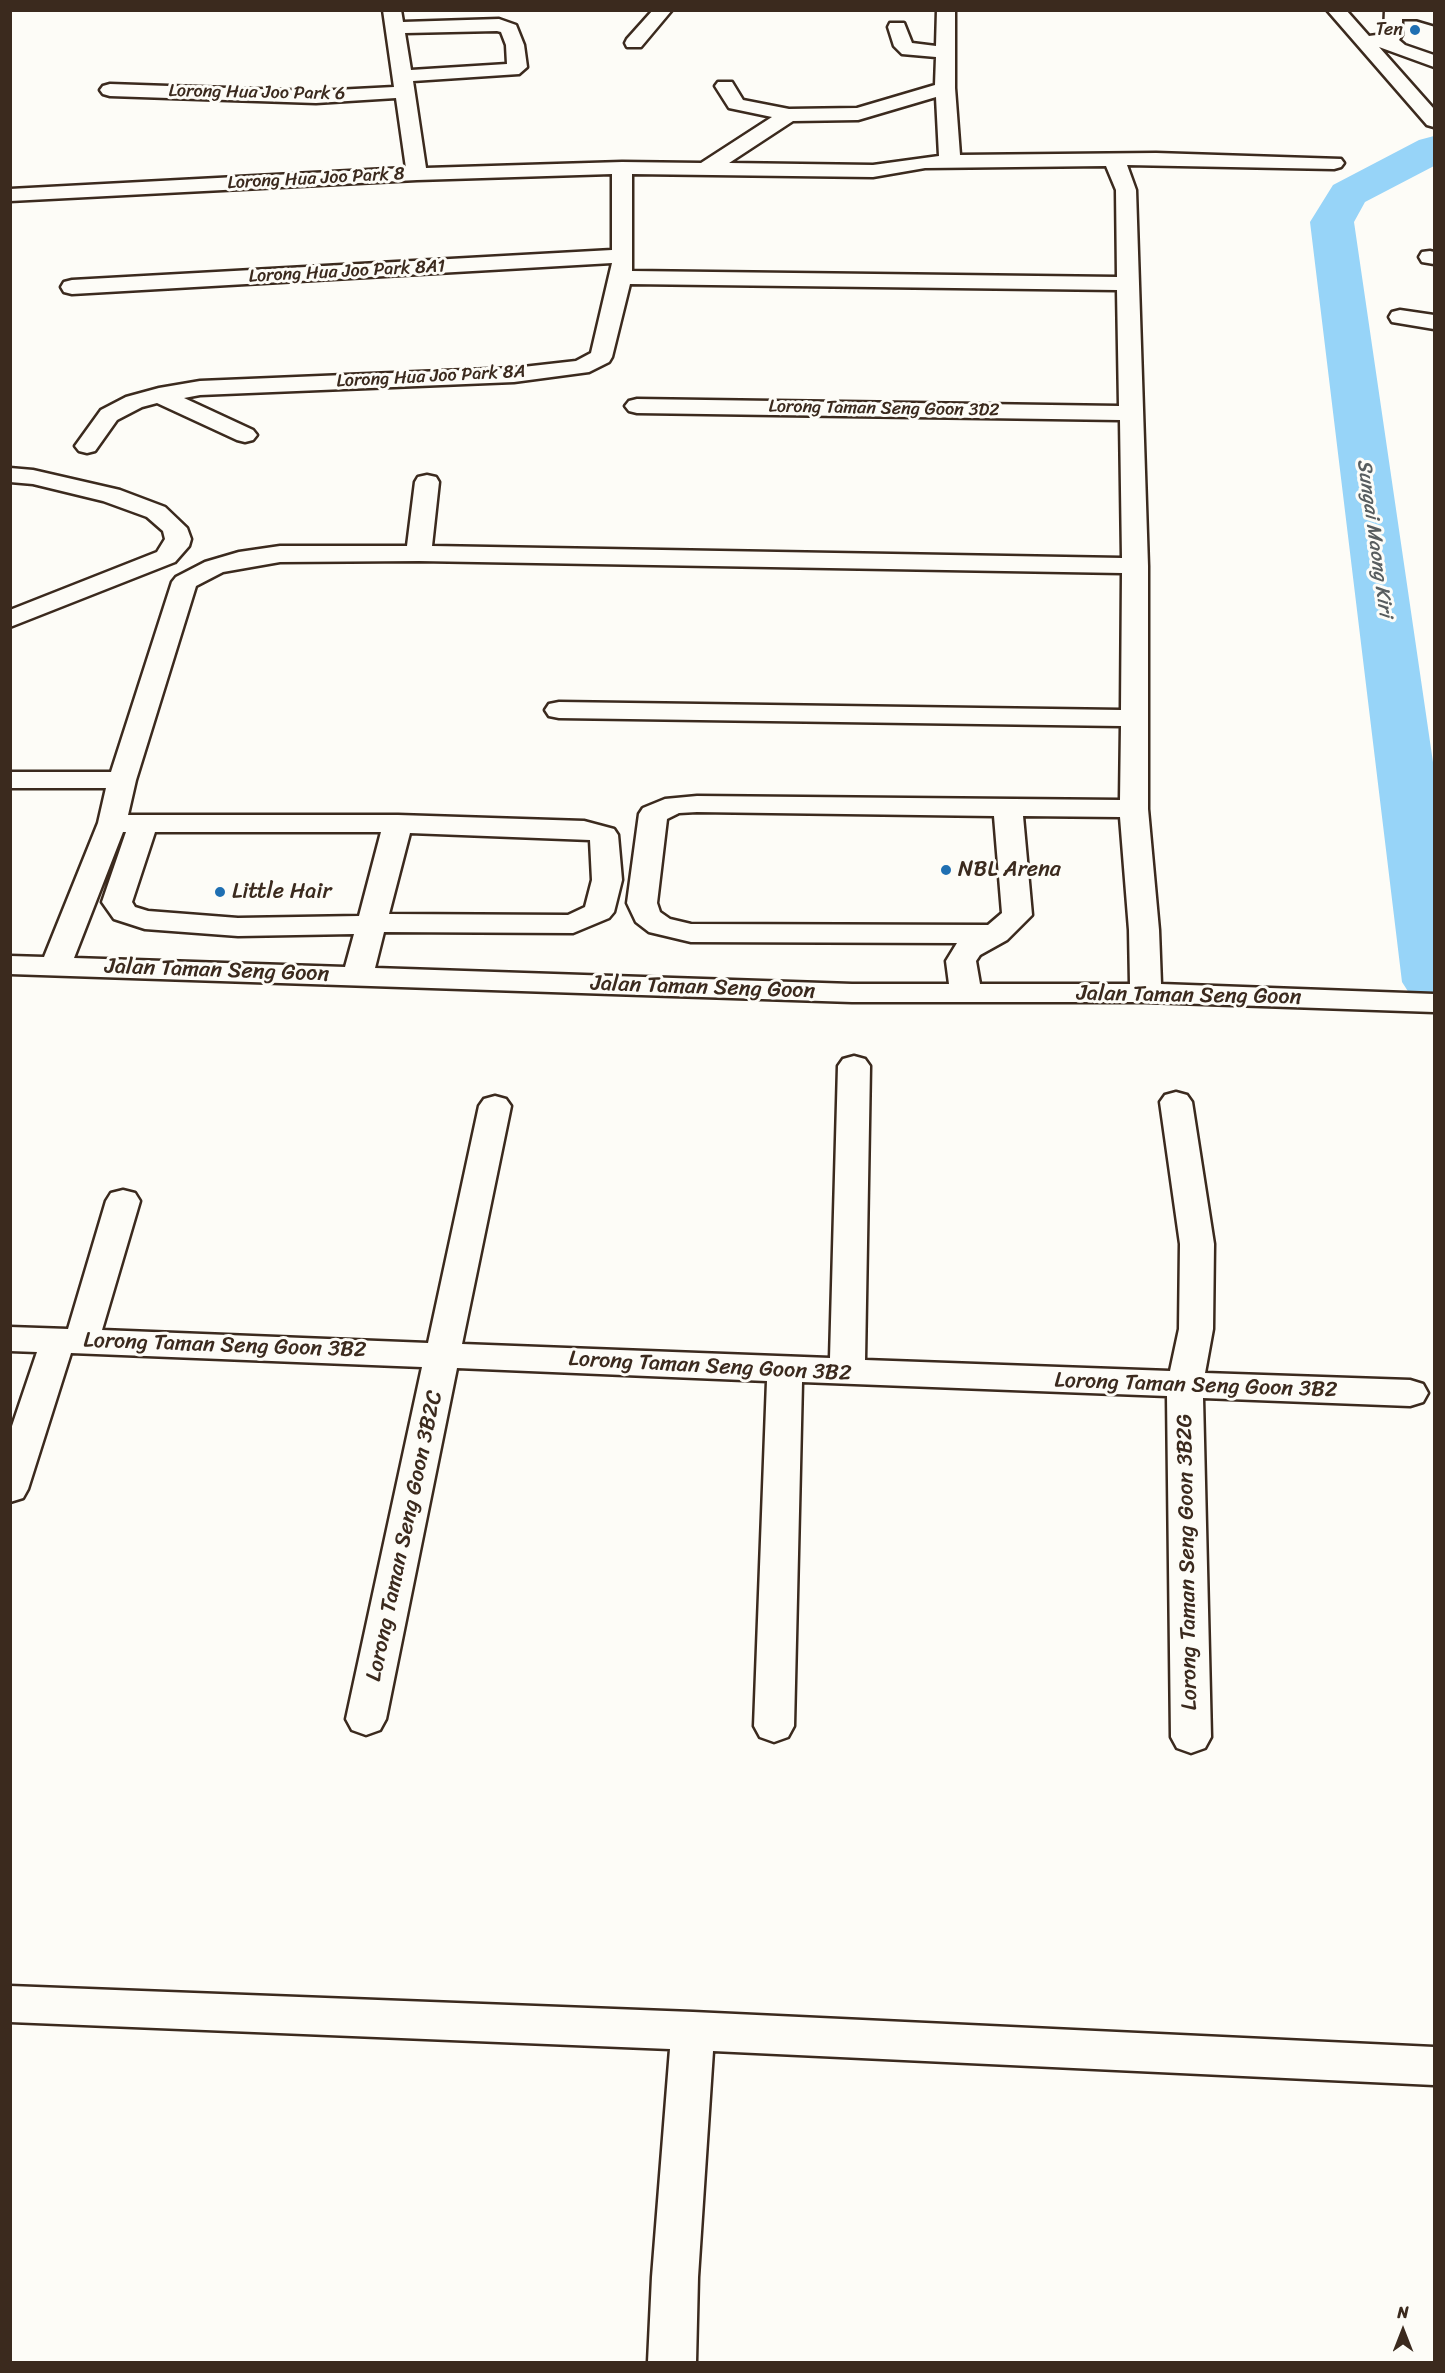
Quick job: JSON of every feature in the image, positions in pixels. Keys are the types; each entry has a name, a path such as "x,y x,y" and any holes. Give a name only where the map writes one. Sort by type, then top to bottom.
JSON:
{"street":[{"path":"634,43 663,10"},
{"path":"946,10 945,88 951,161"},
{"path":"1336,10 1434,121"},
{"path":"1388,41 1393,35 1393,13 1418,13 1434,18"},
{"path":"393,19 417,174"},
{"name":"Lorong Hua Joo Park 6","path":"110,90 316,97 512,70 517,67 515,45 509,29 499,25 393,19"},
{"path":"897,27 903,46 909,50 945,52"},
{"path":"1364,42 1388,41 1398,50 1434,61"},
{"path":"725,86 736,104 789,115 858,114 945,88"},
{"path":"706,169 789,115"},
{"path":"1114,159 1126,190 1135,566 1134,809 1144,930 1146,993"},
{"name":"Lorong Hua Joo Park 8","path":"10,195 417,174 622,168 873,171 924,162 1114,159 1334,163"},
{"name":"Lorong Hua Joo Park 8A","path":"87,446 109,415 134,402 159,395 200,388 513,375 581,367 601,357 622,266 622,168"},
{"name":"Lorong Hua Joo Park 8A1","path":"72,287 622,266 1129,284"},
{"path":"1400,317 1434,322"},
{"path":"159,395 245,435"},
{"name":"Lorong Taman Seng Goon 3D2","path":"638,406 1131,413"},
{"path":"10,475 33,477 111,495 156,512 175,528 178,539 176,546 166,557 10,619"},
{"path":"419,553 428,482"},
{"path":"56,966 112,823 122,780 185,582 214,567 239,560 280,554 419,553 1135,566"},
{"path":"166,557 214,567"},
{"path":"559,710 1134,718"},
{"path":"10,780 122,780"},
{"path":"996,934 680,933 660,926 646,916 642,903 653,814 665,808 697,804 1134,809"},
{"path":"966,992 961,961 968,950 996,934 1017,915 1008,808"},
{"path":"112,823 398,824 585,830 604,836 607,880 599,912 573,924 418,922 314,927 238,927 145,920 124,913 117,902 143,824"},
{"path":"358,975 398,824"},
{"name":"Jalan Taman Seng Goon","path":"10,965 852,993 1146,993 1434,1003"},
{"path":"848,1373 854,1066"},
{"name":"Lorong Taman Seng Goon 3B2G","path":"1176,1102 1197,1244 1196,1329 1185,1386 1191,1737"},
{"name":"Lorong Taman Seng Goon 3B2C","path":"366,1719 495,1106"},
{"path":"10,1489 123,1201"},
{"name":"Lorong Taman Seng Goon 3B2","path":"10,1339 1410,1393"},
{"path":"774,1726 785,1370"},
{"path":"10,2004 693,2031 1434,2066"},
{"path":"672,2362 676,2265 693,2031"}],"waterway":[{"name":"Sungai Maong Kiri","path":"1434,149 1348,194 1332,222 1434,982"}],"place":[{"name":"Ten","path":"1415,30"},
{"name":"NBL Arena","path":"946,870"},
{"name":"Little Hair","path":"220,892"}]}
